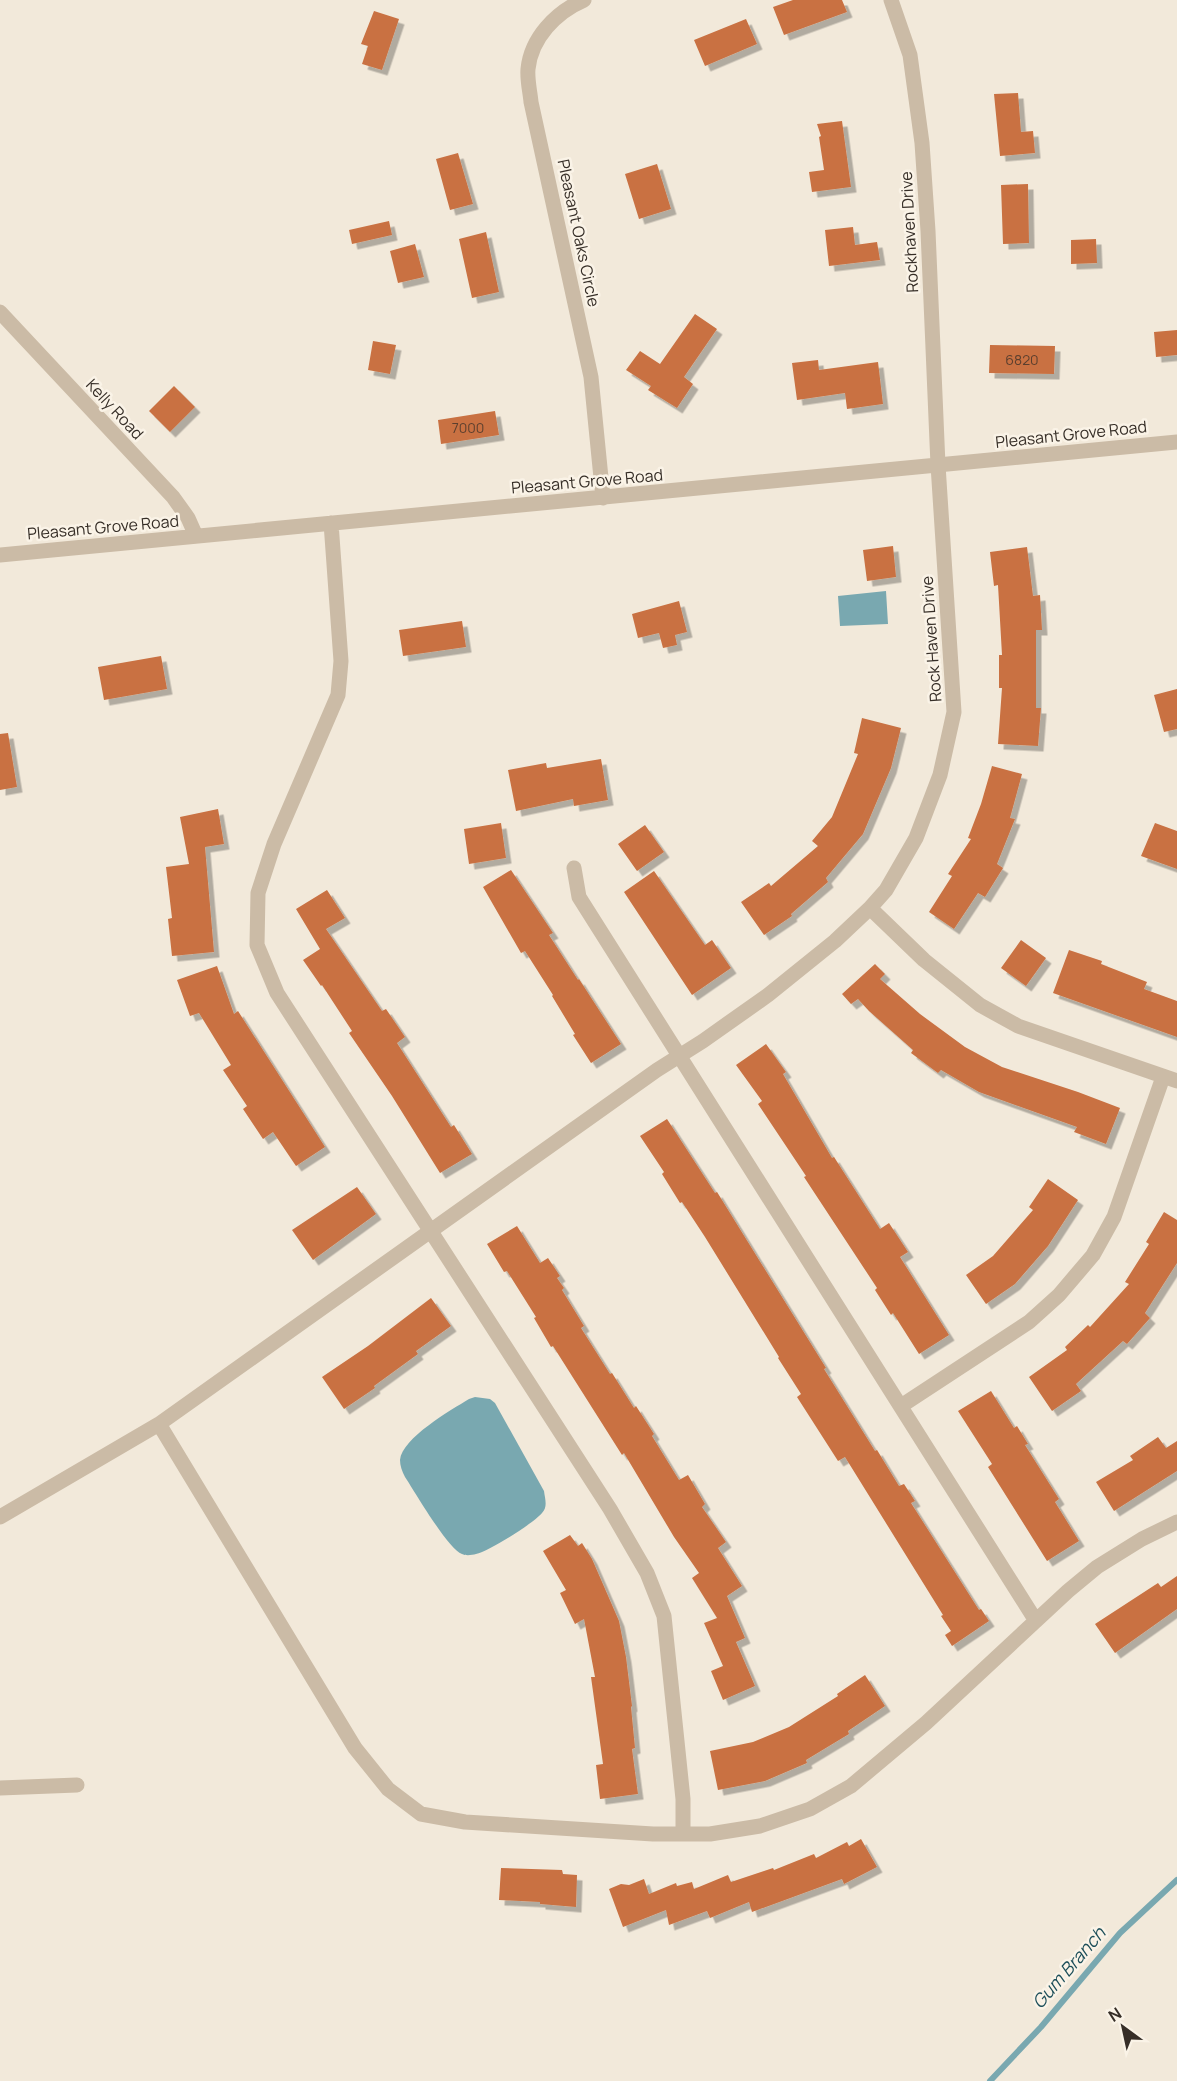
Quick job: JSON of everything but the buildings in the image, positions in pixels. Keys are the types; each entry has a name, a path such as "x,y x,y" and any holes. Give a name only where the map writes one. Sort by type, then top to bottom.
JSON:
{"street":[{"name":"Pleasant Oaks Circle","path":"584,0 562,12 549,24 535,44 528,72 531,102 591,377 603,498"},
{"name":"Rockhaven Drive","path":"891,0 910,55 922,143 938,465"},
{"name":"Kelly Road","path":"0,312 173,497 188,518 196,536"},
{"name":"Pleasant Grove Road","path":"0,555 1177,441"},
{"name":"Rock Haven Drive","path":"0,1517 159,1424 678,1056 768,995 870,908 886,890 916,838 940,775 954,712 938,465"},
{"path":"332,523 341,661 338,695 271,854 258,893 257,945 277,993 608,1507 647,1573 664,1616 683,1798 683,1834"},
{"path":"574,868 579,897 1036,1621"},
{"path":"870,908 924,960 980,1005 1018,1026 1170,1079 1114,1217 1093,1255 1059,1295 1029,1322 901,1406"},
{"path":"159,1424 355,1748 388,1789 421,1814 465,1822 653,1834 710,1834 760,1826 810,1809 851,1786 926,1723 1097,1567 1142,1539 1177,1522"},
{"path":"0,1788 77,1785"}],"water":[{"path":"886,591 888,624 840,626 838,596"},
{"path":"475,1397 490,1399 495,1403 544,1491 546,1506 537,1518 511,1536 482,1552 467,1555 456,1550 440,1531 405,1477 400,1460 409,1443 428,1425"}],"waterway":[{"name":"Gum Branch","path":"990,2081 1041,2027 1120,1933 1177,1880"}]}
